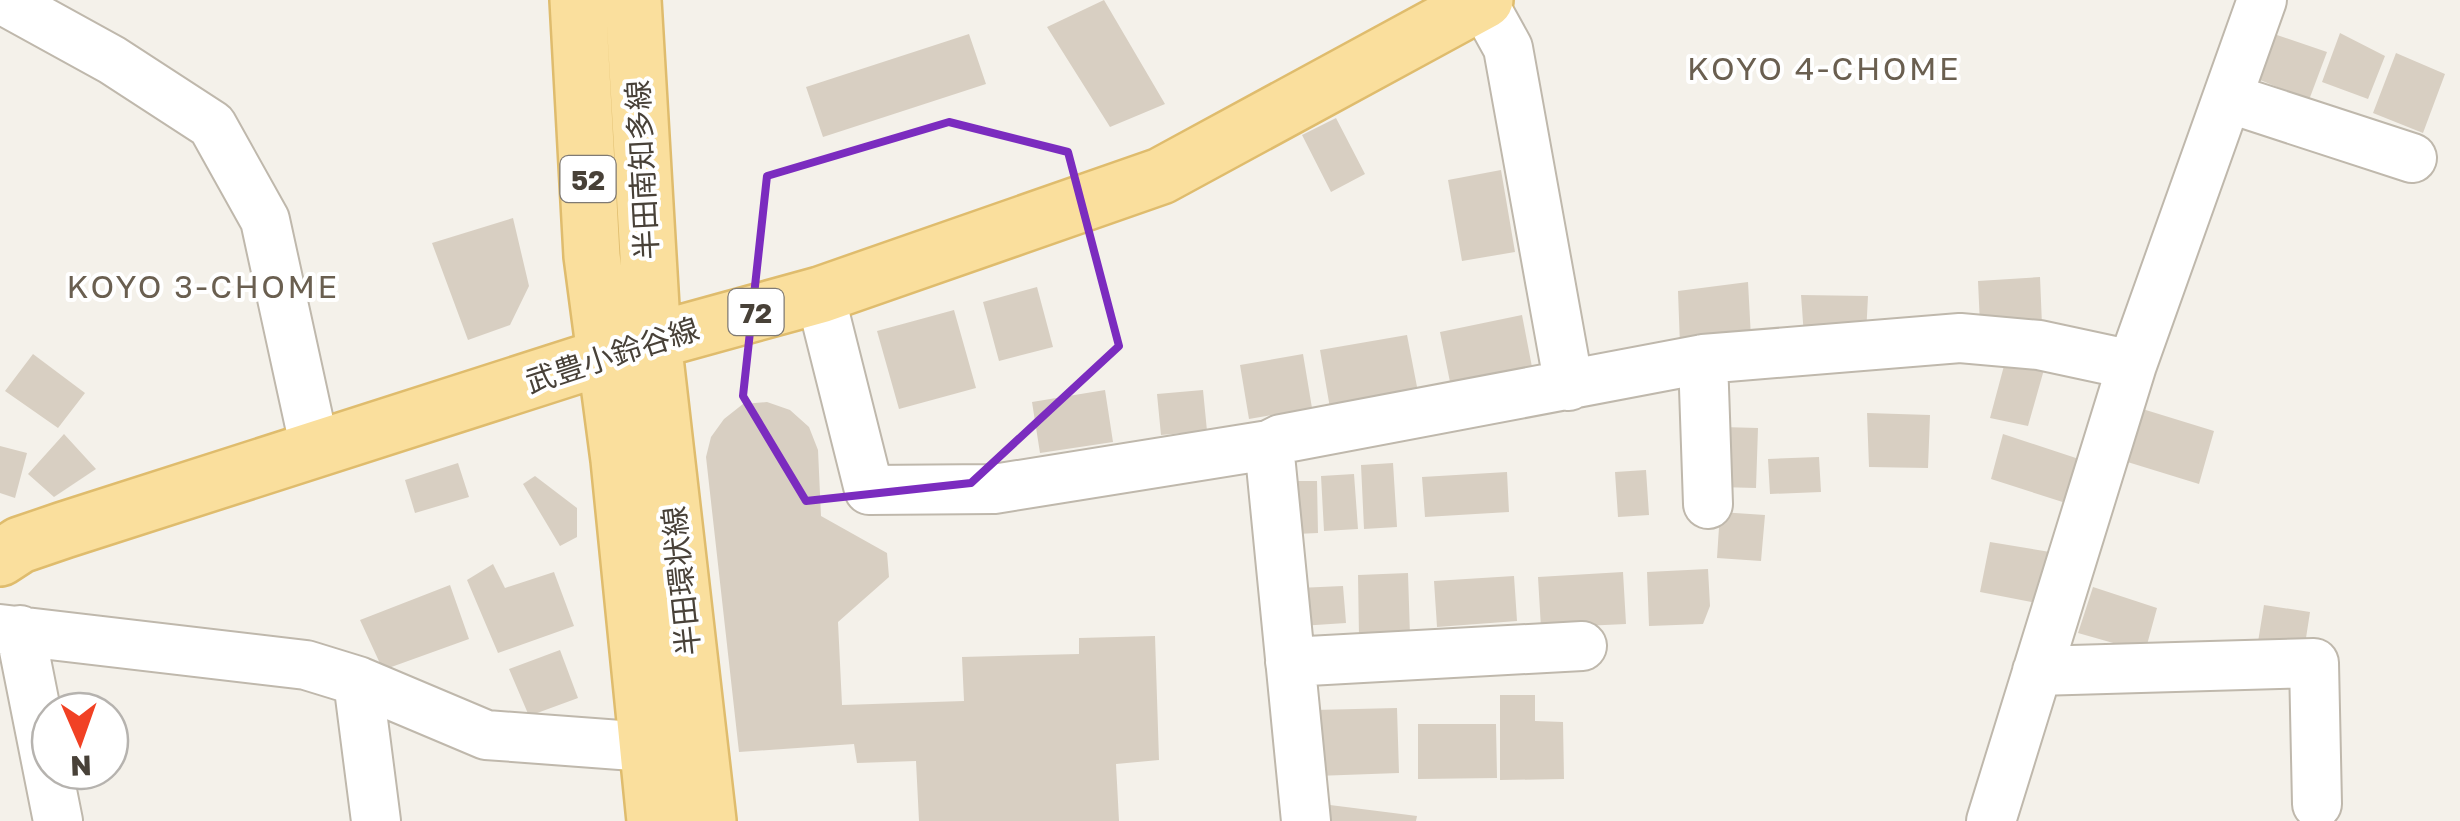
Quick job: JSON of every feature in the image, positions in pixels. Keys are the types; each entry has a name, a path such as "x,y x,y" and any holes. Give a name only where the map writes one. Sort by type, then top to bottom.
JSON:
{"main road":[{"name":"半田南知多線","path":"578,0 592,256 628,349"},
{"name":"半田南知多線","path":"628,349 633,0"},
{"name":"武豊小鈴谷線","path":"7,543 628,349 820,295 1161,176 1484,1"},
{"name":"半田環状線","path":"628,349 619,460 654,821"},
{"name":"半田環状線","path":"628,349 708,821"}],"street":[{"path":"2,0 112,60 212,125 265,220 315,449"},
{"path":"1991,821 2132,366 2262,0"},
{"path":"1484,1 1508,48 1570,386"},
{"path":"2228,98 2412,158"},
{"path":"820,295 868,490 994,489 1270,444 1703,359 1960,338 2040,346 2132,366"},
{"path":"1703,359 1708,504"},
{"path":"1270,444 1306,821"},
{"path":"58,821 10,629 306,665 358,681 486,735 647,747"},
{"path":"1290,662 1582,646"},
{"path":"2038,671 2314,663 2317,804"},
{"path":"358,681 376,821"}],"highlighted area":[{"path":"949,122 1068,152 1119,346 971,483 806,501 743,396 767,176"}],"building":[{"path":"1104,0 1165,104 1110,127 1047,27"},
{"path":"2340,33 2385,56 2368,99 2322,82"},
{"path":"969,34 986,84 823,137 806,87"},
{"path":"2274,34 2327,52 2309,100 2260,80"},
{"path":"2396,53 2445,74 2423,133 2373,113"},
{"path":"1336,118 1365,174 1331,192 1302,135"},
{"path":"1501,170 1515,252 1462,261 1448,180"},
{"path":"513,218 529,286 510,325 468,340 432,243"},
{"path":"2040,277 2042,325 1980,325 1978,281"},
{"path":"1748,282 1751,338 1680,346 1678,291"},
{"path":"1037,287 1053,347 999,361 983,302"},
{"path":"1801,295 1868,296 1866,335 1804,336"},
{"path":"954,310 976,388 899,409 877,331"},
{"path":"1522,315 1532,367 1450,382 1440,332"},
{"path":"1407,335 1418,392 1330,408 1320,350"},
{"path":"33,354 85,393 58,428 5,391"},
{"path":"1303,354 1312,408 1249,419 1240,365"},
{"path":"2005,362 2045,366 2028,426 1990,418"},
{"path":"1105,390 1113,442 1040,453 1032,402"},
{"path":"1203,390 1207,431 1161,435 1157,394"},
{"path":"767,402 790,410 809,427 818,450 821,516 887,553 889,577 838,622 842,705 964,701 962,657 1079,654 1079,638 1155,636 1159,760 1116,764 1119,821 919,821 916,761 857,763 854,744 739,752 706,457 711,437 724,419 743,404"},
{"path":"2136,407 2214,431 2199,484 2121,460"},
{"path":"1867,413 1930,415 1928,468 1869,467"},
{"path":"1722,427 1758,428 1756,488 1719,487"},
{"path":"64,434 96,469 54,497 28,474"},
{"path":"2003,434 2088,462 2072,505 1991,479"},
{"path":"0,446 27,453 15,498 0,493"},
{"path":"1819,457 1821,492 1770,494 1768,459"},
{"path":"458,463 469,497 415,513 405,480"},
{"path":"1393,463 1397,527 1364,529 1361,465"},
{"path":"1646,470 1649,515 1618,517 1615,472"},
{"path":"1507,472 1509,512 1425,517 1422,477"},
{"path":"1354,474 1358,529 1324,531 1321,476"},
{"path":"535,476 577,508 577,537 560,546 523,484"},
{"path":"1294,481 1317,481 1318,533 1296,534"},
{"path":"1720,512 1765,515 1761,561 1717,558"},
{"path":"1990,542 2062,554 2047,605 1980,592"},
{"path":"493,564 505,588 554,572 574,626 498,653 467,580"},
{"path":"1708,569 1710,606 1703,624 1649,626 1647,572"},
{"path":"1623,572 1626,624 1541,628 1538,577"},
{"path":"1408,573 1410,636 1359,637 1358,575"},
{"path":"1514,576 1517,621 1437,627 1434,581"},
{"path":"450,585 469,639 383,670 360,620"},
{"path":"1343,586 1346,623 1300,626 1298,588"},
{"path":"2093,587 2157,608 2145,652 2078,633"},
{"path":"2264,605 2310,612 2304,651 2258,642"},
{"path":"560,650 578,698 529,716 509,669"},
{"path":"1500,695 1535,695 1535,721 1563,722 1564,779 1500,780"},
{"path":"1397,708 1399,773 1316,776 1314,710"},
{"path":"1418,724 1496,724 1497,778 1418,779"},
{"path":"1330,805 1417,816 1416,821 1328,821"}],"district":[{"name":"KOYO 4-CHOME","path":"1824,68"},
{"name":"KOYO 3-CHOME","path":"203,286"}]}
